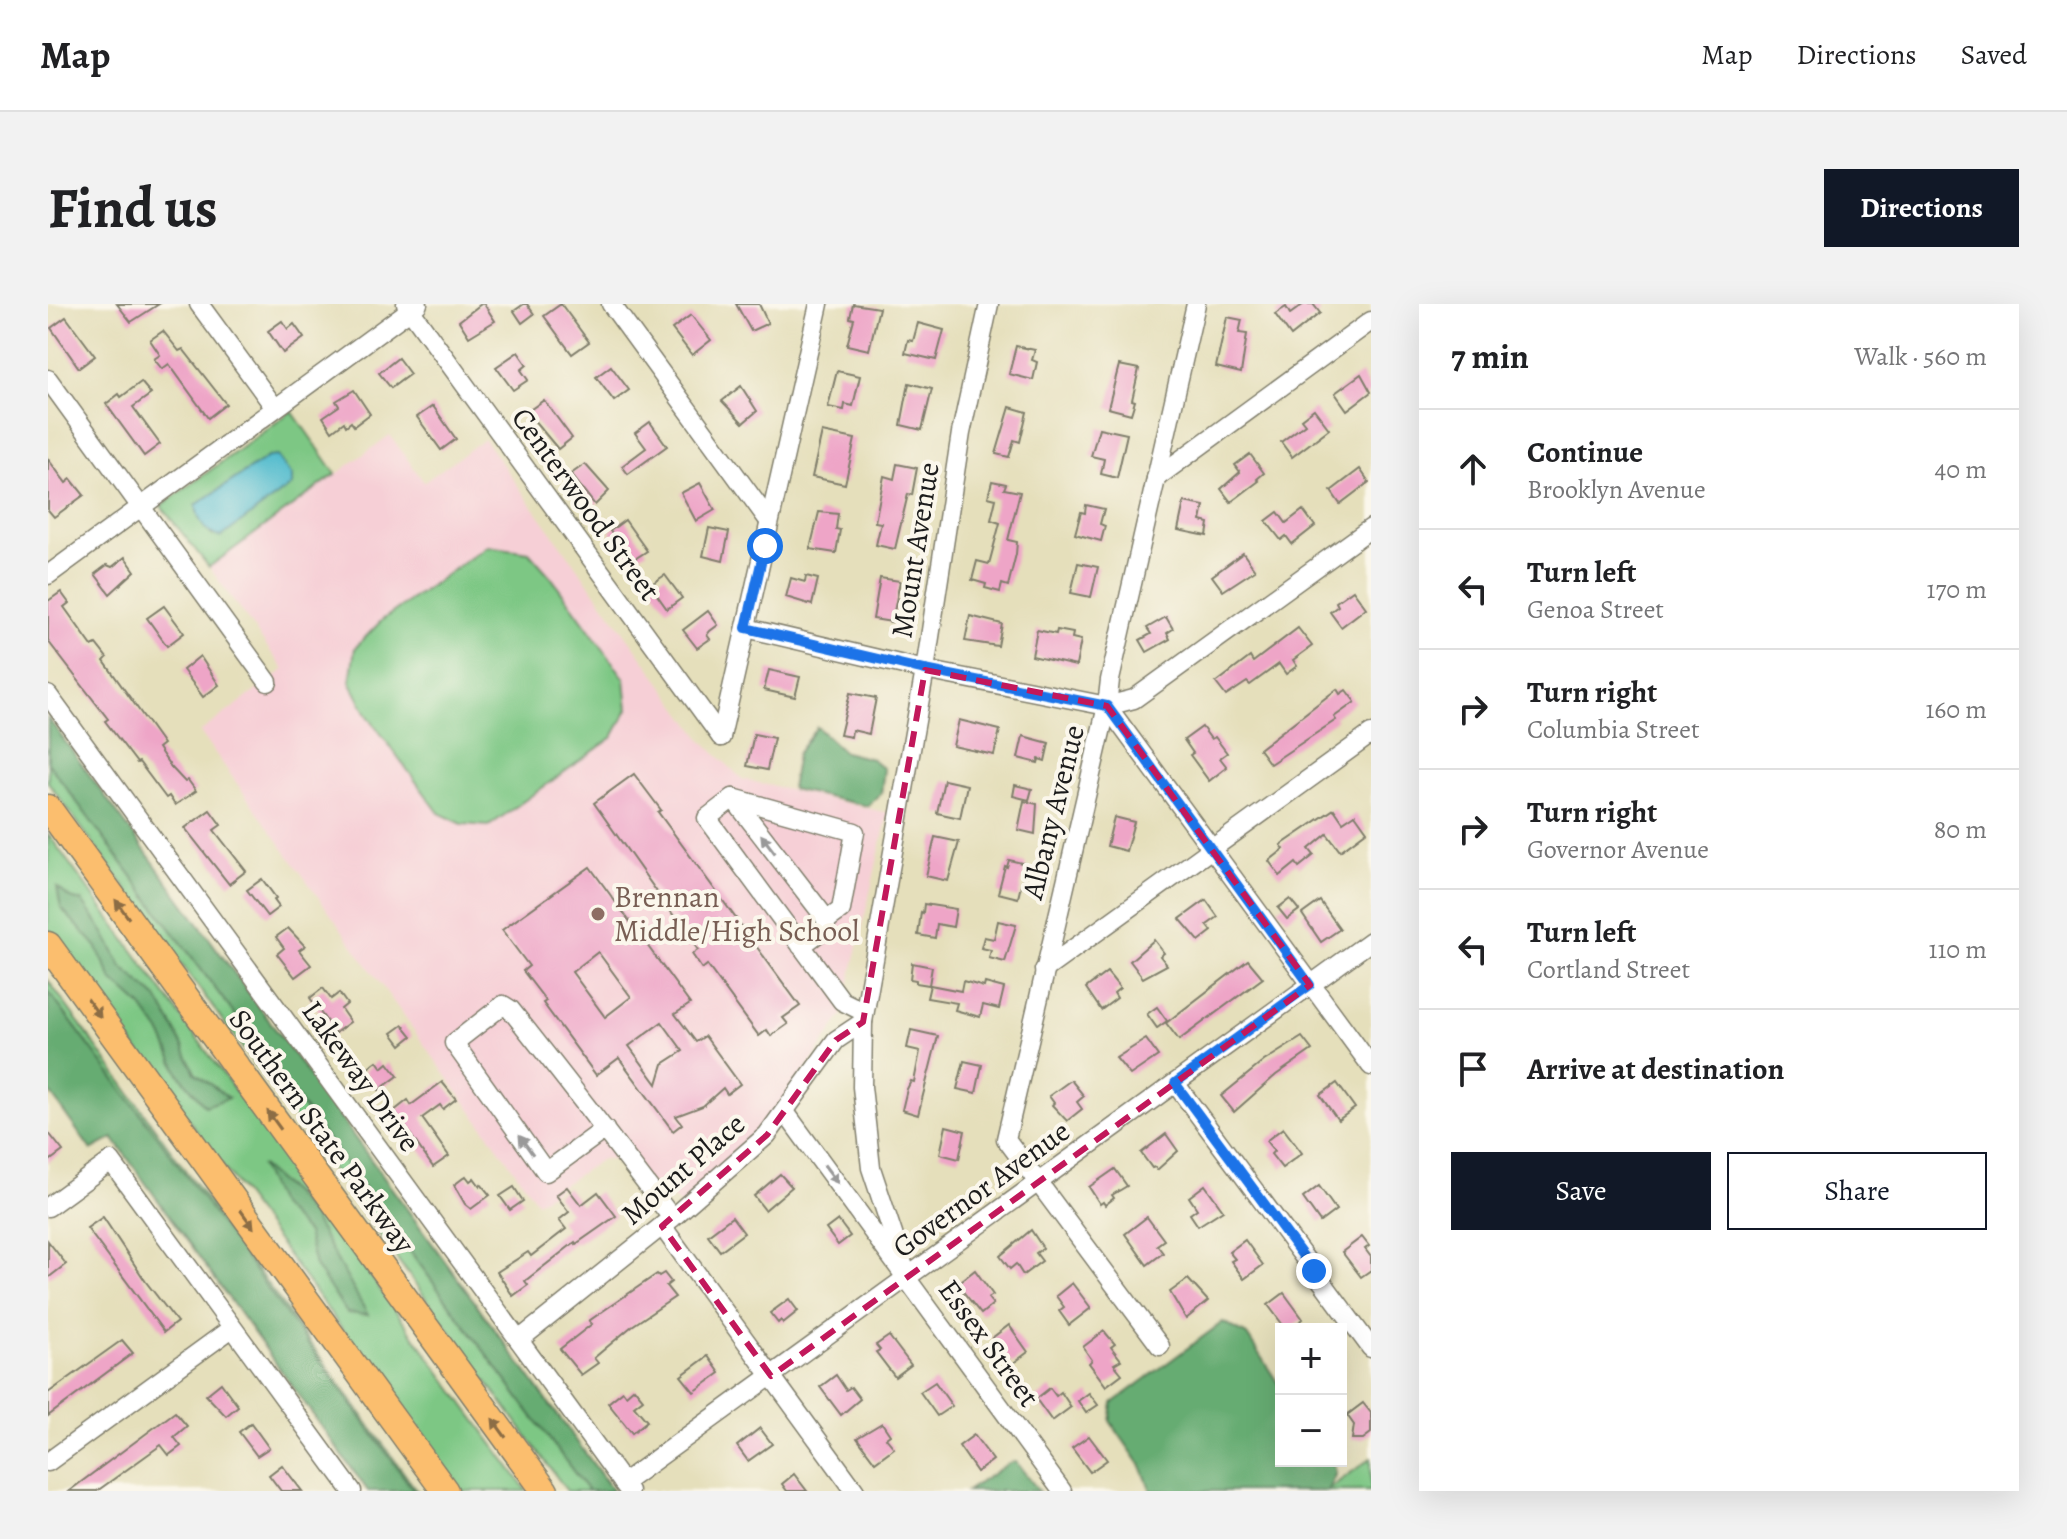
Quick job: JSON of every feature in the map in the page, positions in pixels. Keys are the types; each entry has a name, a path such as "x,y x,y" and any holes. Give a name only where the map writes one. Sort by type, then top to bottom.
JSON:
{"highway":[{"name":"Southern State Parkway","path":"48,808 545,1491"},
{"path":"48,945 445,1491"}],"street":[{"path":"199,304 275,408"},
{"path":"611,304 769,521"},
{"path":"819,304 746,628 925,670 1107,706 1134,699 1371,528"},
{"name":"Mount Avenue","path":"907,1276 871,1168 862,1087 863,1017 925,670 961,433 989,304"},
{"name":"Albany Avenue","path":"1039,1182 1006,1139 1107,706 1110,680 1196,304"},
{"path":"48,575 412,306"},
{"name":"Centerwood Street","path":"412,306 721,737 746,628"},
{"path":"1156,478 1371,321"},
{"path":"48,379 268,682"},
{"name":"Lakeway Drive","path":"48,695 626,1487"},
{"path":"1107,706 1371,1066"},
{"path":"1044,970 1371,734"},
{"path":"733,798 707,818 842,1001 863,1017"},
{"path":"733,798 855,832 841,910 827,920 825,928 805,952"},
{"path":"733,798 827,920"},
{"name":"Governor Avenue","path":"626,1487 907,1276 1371,941"},
{"path":"605,1129 546,1172 454,1043 503,1005 511,1010 605,1129 771,1376 855,1491"},
{"name":"Mount Place","path":"519,1340 667,1222 767,1135 836,1040 863,1017"},
{"path":"1175,1083 1371,1348"},
{"name":"Essex Street","path":"785,1112 1062,1491"},
{"path":"48,1207 111,1161 352,1491"},
{"path":"1039,1182 1160,1346"},
{"path":"48,1462 232,1328"}],"highlighted area":[{"path":"925,670 1107,706 1310,985 771,1376 662,1226 767,1135 836,1040 863,1022"}],"shaded area":[{"name":"Brennan Middle/High School","path":"390,435 424,482 484,439 703,741 742,779 888,813 842,1016 765,1131 684,1207 619,1160 602,1159 537,1202 200,732 284,670 209,567"}],"green space":[{"path":"292,411 336,474 209,567 161,506","holes":["268,457 213,536 201,522 196,505"]},
{"path":"487,546 529,552 551,577 625,679 628,709 613,737 489,826 462,824 439,813 368,716 350,682 355,648 382,620"},
{"path":"48,718 613,1491 588,1491 48,763"},
{"path":"817,727 844,752 872,759 884,769 881,794 867,806 791,789 797,754"},
{"path":"48,763 588,1491 567,1491 48,782"},
{"path":"48,834 527,1491 461,1491 48,928"},
{"path":"57,887 70,898 82,901 122,967 157,998 195,1073 229,1098 205,1106 179,1074 162,1035 142,1007 112,980 96,946 61,908"},
{"path":"48,980 417,1491 414,1491 48,991"},
{"path":"48,991 414,1491 368,1491 113,1138 91,1150 48,1090"},
{"path":"260,1165 292,1193 312,1216 368,1315 347,1313 315,1266 307,1233 278,1204"},
{"path":"1223,1322 1247,1335 1275,1379 1275,1467 1334,1467 1336,1473 1328,1491 1151,1491 1141,1466 1110,1421 1113,1403"},
{"path":"1371,1458 1371,1491 1326,1491"},
{"path":"1016,1462 1039,1491 967,1491 1009,1463"}],"water":[{"path":"277,456 292,476 292,485 221,537 206,530 196,505 268,457"}],"building":[{"path":"117,304 159,304 131,322"},
{"path":"481,304 495,321 469,337 459,321"},
{"path":"524,304 534,314 522,323 514,311"},
{"path":"561,304 589,342 572,354 544,316"},
{"path":"736,304 759,304 768,323 751,331"},
{"path":"853,304 879,308 869,350 847,345 854,319 850,318"},
{"path":"1304,304 1313,304 1320,313 1291,336 1275,314 1286,307 1290,314"},
{"path":"691,315 711,340 692,355 672,329"},
{"path":"66,317 95,356 79,368 51,328"},
{"path":"1227,317 1242,320 1239,333 1247,334 1241,373 1216,367"},
{"path":"282,321 288,329 294,324 304,338 283,353 268,331"},
{"path":"918,323 944,330 936,360 905,353 908,340 913,341"},
{"path":"163,331 179,351 183,349 226,404 208,418 169,364 162,369 154,359 160,355 150,340"},
{"path":"1016,346 1035,350 1032,360 1037,362 1033,380 1009,374"},
{"path":"518,352 527,365 521,370 528,380 513,390 496,367"},
{"path":"398,358 410,374 391,388 379,373"},
{"path":"1119,365 1139,369 1131,414 1108,408"},
{"path":"611,366 629,390 614,401 596,377"},
{"path":"837,371 860,376 853,406 845,404 844,410 828,407"},
{"path":"1361,374 1371,392 1347,410 1335,393"},
{"path":"141,382 151,394 133,407 160,444 144,456 106,404"},
{"path":"909,383 932,389 922,430 901,425"},
{"path":"741,386 757,411 743,423 722,401"},
{"path":"354,390 370,414 354,426 351,422 346,426 344,422 332,431 323,417 339,406 336,401"},
{"path":"544,400 572,438 558,449 527,412"},
{"path":"433,406 456,439 441,450 417,417"},
{"path":"1010,407 1027,412 1020,442 1014,440 1009,457 996,454"},
{"path":"1314,409 1329,429 1292,457 1281,442 1305,424 1301,419"},
{"path":"650,422 667,446 628,474 622,466 646,448 635,433"},
{"path":"1099,428 1127,434 1117,478 1101,474 1104,459 1091,456"},
{"path":"822,432 855,439 845,484 812,477"},
{"path":"1250,454 1264,473 1257,479 1259,481 1231,502 1221,489 1240,472 1235,465"},
{"path":"48,459 66,483 71,479 84,495 54,517 48,510"},
{"path":"585,464 609,491 595,505 571,474"},
{"path":"897,464 917,468 895,549 876,545 881,523 875,522 884,476 894,479"},
{"path":"1360,469 1369,482 1340,504 1331,491"},
{"path":"992,481 1006,484 1004,489 1020,492 1008,540 1017,542 1016,554 1008,586 1002,584 1000,592 972,580 977,561 989,564 1000,523 991,520 996,499 988,497"},
{"path":"700,483 715,510 696,521 681,493"},
{"path":"1184,502 1204,506 1201,521 1209,523 1207,536 1178,530"},
{"path":"1086,505 1104,509 1100,524 1105,526 1101,541 1075,534"},
{"path":"1303,510 1315,526 1292,544 1286,536 1281,540 1266,521 1278,512 1286,523"},
{"path":"819,512 838,514 836,529 840,530 836,553 810,549"},
{"path":"625,520 647,551 633,560 610,531"},
{"path":"709,528 729,532 723,561 703,556"},
{"path":"1243,553 1255,570 1223,591 1212,576"},
{"path":"125,557 135,571 110,594 95,574"},
{"path":"1078,563 1098,567 1091,597 1071,593"},
{"path":"665,575 682,598 667,609 650,585"},
{"path":"806,576 818,579 812,605 786,597 791,578 805,582"},
{"path":"880,578 900,581 892,622 873,619"},
{"path":"1353,590 1366,608 1341,627 1330,612 1338,606 1336,602"},
{"path":"61,592 69,603 64,607 92,646 96,644 107,658 104,661 163,744 158,748 171,767 196,791 175,805 137,763 105,721 108,719 48,641 48,601"},
{"path":"164,606 184,633 167,646 147,618"},
{"path":"708,611 718,625 707,635 710,639 697,648 683,630"},
{"path":"970,616 1002,624 998,646 965,641"},
{"path":"1166,617 1173,629 1167,633 1170,639 1147,652 1140,640 1151,634 1147,628"},
{"path":"1298,628 1312,646 1293,660 1297,666 1286,674 1279,664 1250,685 1247,682 1226,696 1216,683 1250,657 1253,662"},
{"path":"1037,630 1056,634 1057,630 1073,633 1072,638 1081,640 1076,666 1032,656"},
{"path":"200,656 219,685 203,697 183,670"},
{"path":"769,670 800,677 795,697 764,690"},
{"path":"1337,689 1340,694 1346,690 1355,702 1334,717 1336,720 1270,764 1259,749"},
{"path":"850,693 876,698 869,734 852,730 851,737 840,735"},
{"path":"959,720 1000,730 994,755 953,746"},
{"path":"1202,727 1211,739 1215,737 1227,753 1220,758 1227,767 1209,781 1190,755 1193,753 1184,740"},
{"path":"754,734 774,738 767,770 747,766"},
{"path":"1023,736 1049,743 1045,761 1039,759 1038,763 1018,758"},
{"path":"634,774 661,810 658,812 800,1006 783,1018 788,1024 771,1036 767,1030 759,1036 707,965 702,969 692,954 698,950 594,803"},
{"path":"944,780 967,785 960,818 937,813"},
{"path":"1015,785 1032,789 1029,800 1013,796"},
{"path":"1024,801 1037,804 1035,834 1018,830"},
{"path":"1334,809 1343,822 1355,814 1367,831 1340,851 1327,834 1309,849 1314,855 1299,867 1296,863 1280,876 1269,861 1284,849 1281,845"},
{"path":"210,810 221,825 214,830 246,871 229,884 185,828"},
{"path":"1114,817 1134,822 1126,851 1107,846"},
{"path":"935,837 959,842 948,881 926,876"},
{"path":"1009,860 1026,864 1018,898 998,893"},
{"path":"590,867 690,1004 675,1014 696,1042 705,1036 740,1084 727,1094 723,1088 703,1106 676,1116 682,1124 673,1131 619,1058 596,1075 543,1003 546,1001 523,971 529,966 502,930","holes":["598,952 631,997 605,1017 572,972","662,1022 683,1051 663,1064 657,1084 629,1046"]},
{"path":"262,879 279,907 267,916 247,890"},
{"path":"1290,899 1299,910 1287,919 1278,908"},
{"path":"1206,900 1218,917 1207,925 1212,931 1199,941 1180,919"},
{"path":"1320,901 1340,929 1321,942 1302,914"},
{"path":"924,904 956,909 953,927 937,924 935,938 918,935"},
{"path":"998,921 1016,925 1005,962 989,958 991,950 981,948 984,937 994,939"},
{"path":"288,928 305,946 299,950 311,965 295,977 277,954 284,948 276,937"},
{"path":"1154,940 1164,953 1160,956 1167,965 1143,978 1130,961"},
{"path":"1248,960 1263,978 1179,1040 1166,1023"},
{"path":"912,963 932,967 929,985 910,979"},
{"path":"1107,972 1120,988 1114,993 1117,998 1101,1010 1086,988"},
{"path":"963,981 1004,988 999,1009 983,1005 980,1017 955,1010 957,1003 927,998 930,985 961,991"},
{"path":"323,988 331,999 339,993 347,1004 341,1009 350,1022 335,1033 310,998"},
{"path":"1157,1007 1167,1021 1157,1028 1147,1014"},
{"path":"403,1025 412,1036 401,1045 392,1033"},
{"path":"911,1030 938,1036 918,1115 902,1110 907,1089 911,1081 914,1082 920,1051 907,1048"},
{"path":"1302,1037 1312,1050 1276,1075 1234,1112 1221,1096 1264,1061"},
{"path":"1146,1039 1158,1056 1130,1075 1116,1058"},
{"path":"377,1061 382,1068 388,1063 398,1076 379,1090 364,1071"},
{"path":"964,1061 982,1065 976,1093 957,1089"},
{"path":"1071,1080 1084,1096 1077,1102 1082,1109 1067,1121 1052,1105 1054,1103 1049,1096"},
{"path":"442,1082 456,1099 443,1109 440,1105 422,1118 449,1156 433,1167 394,1111 408,1100 411,1105"},
{"path":"1337,1083 1355,1108 1338,1120 1320,1095"},
{"path":"946,1126 965,1131 959,1159 940,1154"},
{"path":"1283,1128 1302,1153 1282,1168 1266,1141"},
{"path":"48,1132 63,1151 48,1162"},
{"path":"1166,1134 1178,1151 1157,1170 1141,1153"},
{"path":"1115,1169 1127,1186 1112,1195 1114,1198 1105,1205 1103,1202 1100,1204 1089,1187"},
{"path":"780,1174 792,1187 765,1210 754,1196"},
{"path":"466,1176 470,1181 474,1178 490,1195 471,1209 454,1185"},
{"path":"1205,1185 1223,1210 1198,1226 1190,1214 1197,1209 1189,1197"},
{"path":"1319,1186 1336,1210 1320,1222 1303,1198"},
{"path":"514,1187 523,1201 510,1210 500,1196"},
{"path":"567,1187 581,1205 598,1192 616,1216 575,1242 525,1281 528,1285 513,1296 497,1272 528,1252 531,1256 566,1229 559,1220 569,1212 556,1195"},
{"path":"103,1217 177,1322 164,1332 87,1228"},
{"path":"732,1217 744,1233 720,1251 708,1235"},
{"path":"1147,1217 1164,1240 1157,1245 1163,1253 1147,1265 1125,1234"},
{"path":"838,1220 850,1236 838,1245 826,1229"},
{"path":"1031,1230 1043,1248 1036,1253 1042,1261 1023,1275 1016,1264 1010,1269 1000,1256"},
{"path":"1362,1237 1369,1246 1365,1249 1371,1257 1371,1270 1361,1277 1342,1252"},
{"path":"1245,1240 1263,1265 1244,1279 1231,1261 1235,1259 1229,1252"},
{"path":"48,1241 66,1264 48,1278"},
{"path":"975,1270 993,1295 988,1298 993,1304 981,1314 957,1284"},
{"path":"664,1273 671,1282 666,1286 675,1297 632,1326 594,1358 598,1363 581,1375 560,1349 592,1324 589,1321 657,1274"},
{"path":"1188,1279 1208,1301 1186,1319 1170,1292"},
{"path":"1072,1283 1091,1308 1069,1325 1059,1311 1064,1307 1056,1296"},
{"path":"1284,1293 1303,1319 1298,1323 1282,1323 1268,1305"},
{"path":"789,1299 798,1311 783,1323 781,1320 778,1323 770,1313"},
{"path":"1009,1325 1028,1352 1012,1364 992,1338"},
{"path":"1104,1331 1115,1344 1111,1347 1121,1360 1114,1364 1122,1374 1106,1386 1089,1363 1092,1360 1083,1347"},
{"path":"889,1336 911,1365 895,1377 876,1352 880,1350 876,1345"},
{"path":"122,1340 133,1353 48,1416 48,1393"},
{"path":"708,1356 720,1373 694,1392 681,1376"},
{"path":"836,1375 846,1390 851,1387 860,1399 841,1415 820,1387"},
{"path":"935,1382 952,1406 937,1416 920,1392"},
{"path":"221,1383 238,1406 226,1416 206,1395"},
{"path":"634,1388 643,1399 634,1406 647,1421 632,1433 608,1403 623,1391 626,1395"},
{"path":"1050,1388 1056,1396 1061,1392 1071,1407 1052,1421 1036,1399"},
{"path":"1089,1393 1098,1405 1086,1413 1078,1401"},
{"path":"1363,1403 1371,1413 1371,1433 1363,1439 1352,1439 1354,1425 1347,1415"},
{"path":"175,1412 187,1426 174,1437 181,1446 169,1455 161,1445 97,1491 69,1491"},
{"path":"251,1423 269,1448 257,1456 239,1432"},
{"path":"882,1423 890,1435 886,1438 894,1448 875,1462 857,1438"},
{"path":"760,1428 772,1444 748,1461 737,1446"},
{"path":"974,1435 993,1460 977,1472 959,1446"},
{"path":"1089,1436 1107,1460 1090,1472 1072,1448"},
{"path":"282,1465 302,1491 281,1491 269,1475"},
{"path":"794,1474 807,1491 787,1491 782,1484"}],"place":[{"name":"Brennan Middle/High School","path":"598,914"}],"route":[{"path":"765,546 746,628 925,670 1107,706 1310,985 1175,1083 1314,1271"}]}
